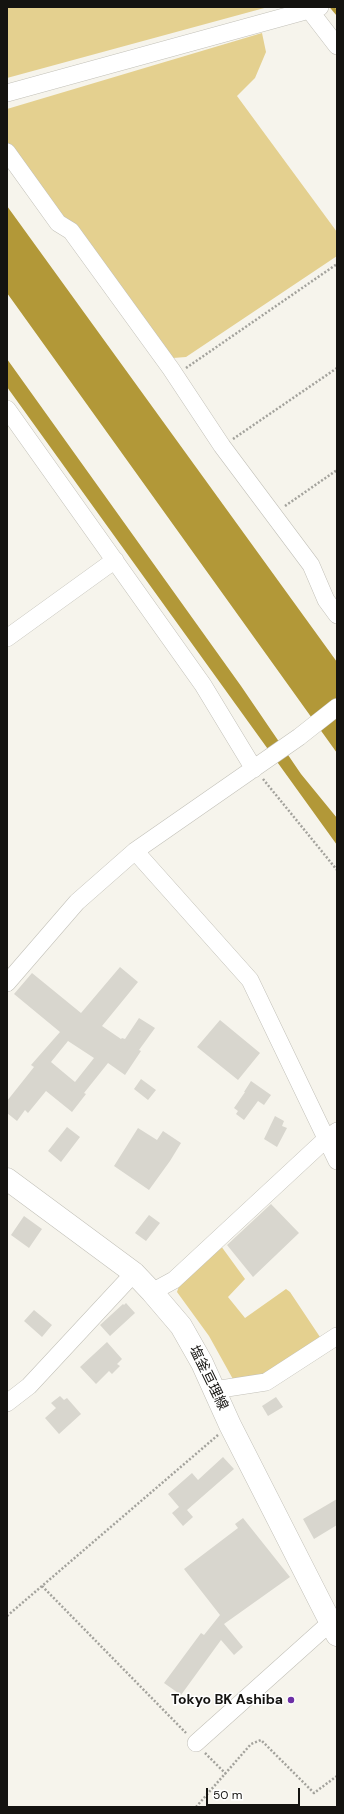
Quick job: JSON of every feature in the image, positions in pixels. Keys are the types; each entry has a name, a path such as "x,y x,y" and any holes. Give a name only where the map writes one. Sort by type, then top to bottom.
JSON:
{"main road":[{"name":"塩釜亘理線","path":"7,1178 134,1273 181,1326 334,1629"}],"street":[{"path":"7,92 312,8 337,46"},
{"path":"7,152 58,223 71,231 171,369 222,446 311,565 326,600 337,615"},
{"path":"7,409 203,685 256,767"},
{"path":"7,638 114,560"},
{"path":"7,983 77,902 135,851 295,740 337,707"},
{"path":"135,851 250,980 332,1135 337,1161"},
{"path":"152,1292 174,1280 332,1135"},
{"path":"7,1403 29,1386 134,1273"},
{"path":"214,1390 266,1382 337,1336"},
{"path":"196,1744 334,1629"}],"path":[{"path":"171,369 186,368 337,264"},
{"path":"222,446 337,368"},
{"path":"274,515 337,470"},
{"path":"256,767 337,870"},
{"path":"7,1616 230,1425"},
{"path":"42,1586 226,1774"},
{"path":"196,1807 251,1744 262,1740 314,1793 337,1776"}],"shaded area":[{"path":"7,7 268,7 7,78"},
{"path":"262,33 266,52 255,78 237,96 337,232 337,256 186,357 173,358 67,224 7,143 7,109"},
{"path":"7,206 337,662 337,753 7,293"},
{"path":"7,359 241,686 301,774 337,818 337,845 7,387"},
{"path":"221,1246 245,1279 228,1297 245,1318 286,1289 290,1292 320,1337 273,1374 234,1381 209,1336 177,1292 179,1286"}],"building":[{"path":"120,967 138,982 102,1026 121,1039 125,1039 139,1018 155,1028 139,1050 141,1051 125,1075 108,1063 84,1093 86,1094 72,1112 46,1091 28,1113 25,1110 17,1121 7,1113 7,1101 34,1067 31,1065 60,1032 14,994 32,973 81,1013","holes":["68,1041 94,1058 75,1082 51,1062"]},
{"path":"220,1020 260,1053 238,1080 197,1047"},
{"path":"141,1079 156,1090 148,1100 134,1089"},
{"path":"251,1081 271,1095 264,1105 258,1101 244,1120 236,1114 238,1111 234,1108"},
{"path":"275,1116 284,1121 282,1126 287,1128 277,1147 264,1139"},
{"path":"67,1127 80,1137 61,1162 48,1151"},
{"path":"138,1128 157,1140 163,1131 181,1143 149,1190 114,1166"},
{"path":"271,1204 299,1233 253,1277 227,1245"},
{"path":"149,1215 160,1223 146,1241 135,1233"},
{"path":"24,1216 42,1229 29,1248 11,1235"},
{"path":"126,1303 135,1313 110,1336 100,1325"},
{"path":"34,1310 52,1325 42,1337 24,1321"},
{"path":"107,1342 122,1359 117,1364 120,1366 112,1374 109,1371 96,1384 80,1367"},
{"path":"60,1396 64,1400 67,1398 81,1414 59,1434 45,1418 56,1408 51,1403"},
{"path":"276,1397 283,1407 268,1416 262,1406"},
{"path":"223,1457 234,1469 187,1510 193,1517 183,1526 172,1513 179,1507 168,1494 192,1473 198,1480"},
{"path":"337,1499 337,1525 314,1539 303,1519"},
{"path":"243,1518 290,1577 224,1624 243,1647 234,1655 221,1640 181,1695 164,1683 201,1633 204,1635 220,1615 184,1569 238,1528 235,1524"}],"waterway":[{"path":"332,7 337,13"}],"place":[{"name":"Tokyo BK Ashiba","path":"291,1700"}]}
